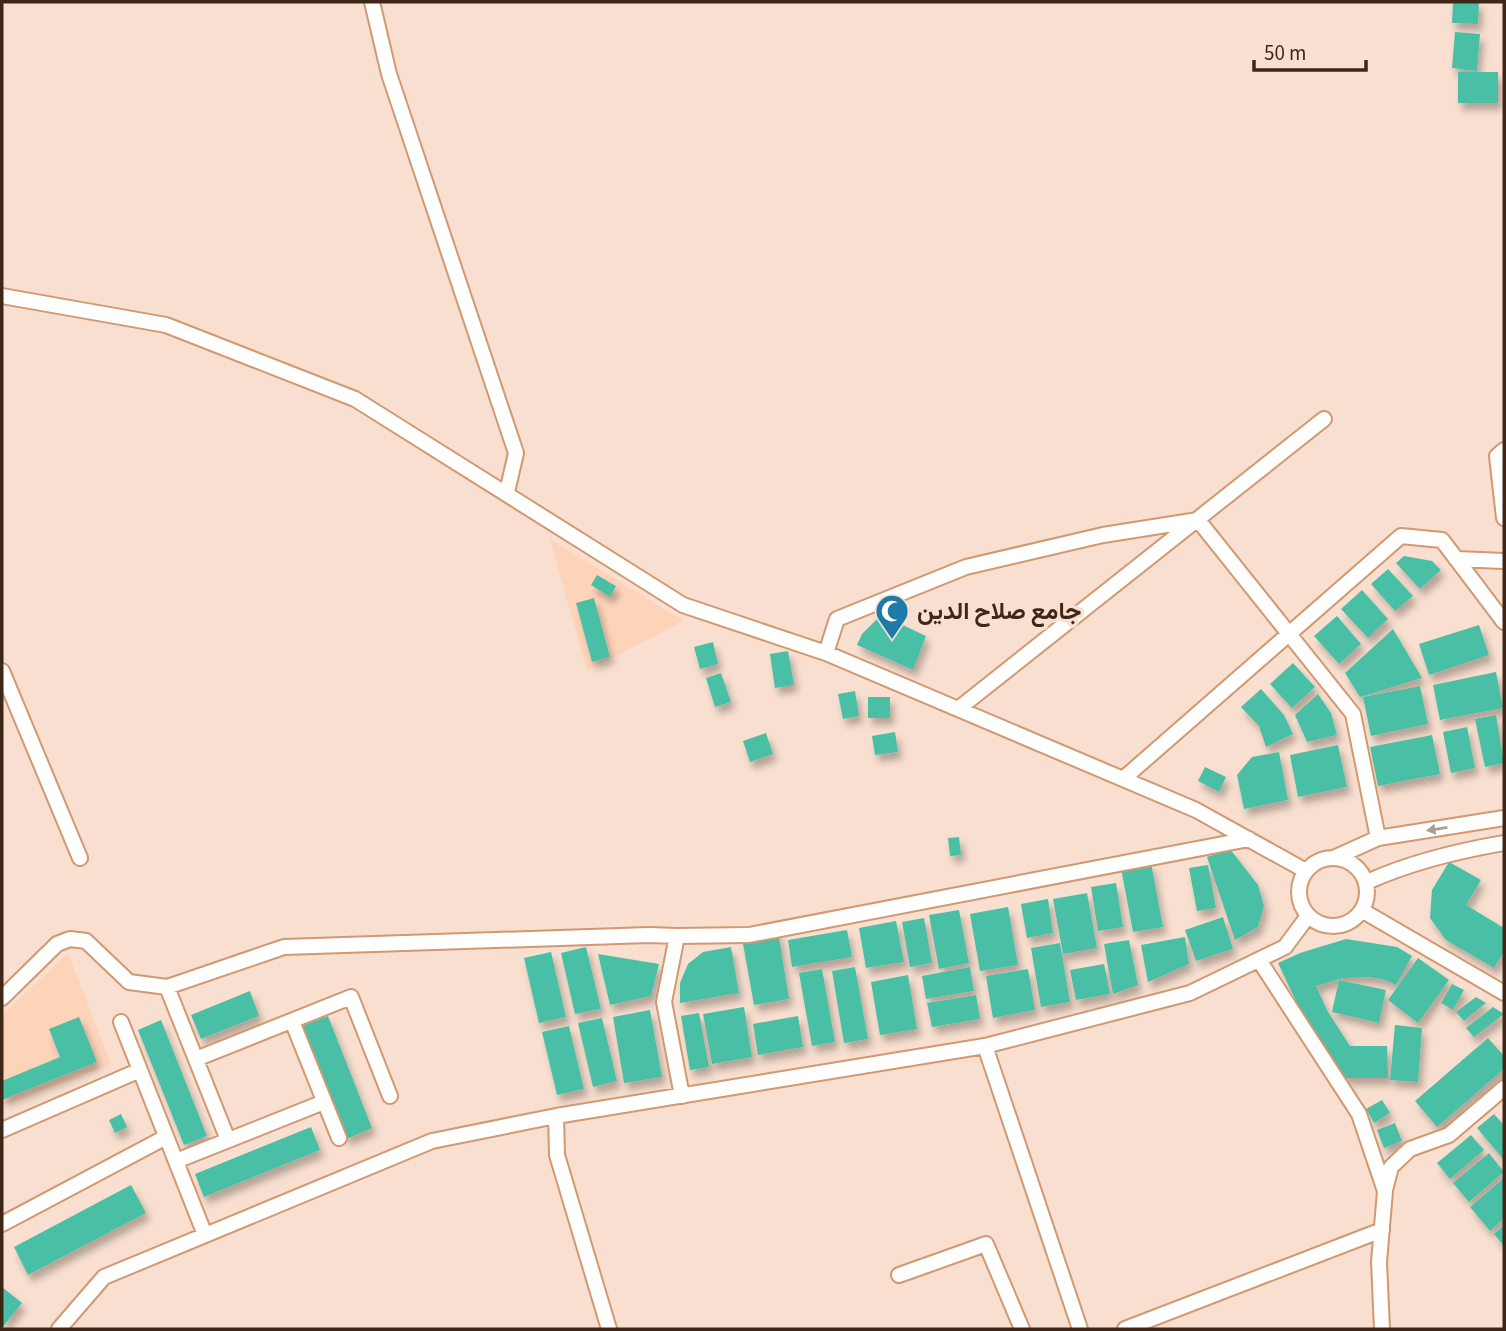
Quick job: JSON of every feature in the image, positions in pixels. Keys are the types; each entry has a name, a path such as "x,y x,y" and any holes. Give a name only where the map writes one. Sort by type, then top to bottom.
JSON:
{"street":[{"path":"372,2 388,74 516,453 507,492"},
{"path":"2,296 166,325 355,399 683,605 826,653 1196,810 1306,871"},
{"path":"958,709 1324,419"},
{"path":"1504,450 1497,456 1504,518"},
{"path":"826,653 837,619 965,568 1102,535 1198,520"},
{"path":"1198,520 1353,714 1378,838"},
{"path":"1123,779 1401,536 1441,540 1504,622"},
{"path":"1456,559 1504,561"},
{"path":"2,671 80,858"},
{"path":"1336,858 1378,838 1504,817"},
{"path":"2,998 57,944 70,939 86,941 128,982 167,987 284,947 749,935 1249,839"},
{"path":"1367,882 1392,870 1454,852 1504,843"},
{"path":"1336,858 1349,861 1360,870 1367,882 1368,897 1363,911 1356,919 1337,927 1316,923 1301,906 1299,894 1300,882 1314,863 1336,858"},
{"path":"1363,911 1504,993"},
{"path":"59,1329 104,1277 432,1141 556,1116 985,1046 1190,993 1285,947 1308,916"},
{"path":"677,936 664,1002 682,1096"},
{"path":"1259,960 1359,1114 1385,1191"},
{"path":"167,987 228,1140"},
{"path":"195,1059 351,998 390,1096"},
{"path":"292,1021 339,1138"},
{"path":"121,1022 205,1235"},
{"path":"985,1046 1080,1329"},
{"path":"2,1130 139,1070"},
{"path":"1382,1329 1379,1262 1385,1191 1391,1167 1410,1149 1449,1135 1504,1088"},
{"path":"176,1161 324,1102"},
{"path":"556,1116 557,1155 609,1329"},
{"path":"2,1224 166,1137"},
{"path":"1125,1329 1382,1230"},
{"path":"899,1275 986,1244 1022,1329"}],"shaded area":[{"path":"550,539 684,621 587,671"},
{"path":"68,953 111,1064 2,1106 2,1015"}],"building":[{"path":"1453,2 1479,2 1478,24 1452,23"},
{"path":"1455,32 1480,34 1477,71 1452,68"},
{"path":"1458,72 1498,72 1498,103 1458,103"},
{"path":"1404,556 1432,561 1441,570 1420,589 1396,563"},
{"path":"1388,569 1413,596 1395,611 1371,584"},
{"path":"597,575 616,586 610,597 591,585"},
{"path":"1362,590 1388,619 1368,638 1341,609"},
{"path":"594,598 610,657 592,662 576,603"},
{"name":"جامع صلاح الدين","path":"881,615 926,636 913,670 857,645 862,634"},
{"path":"1337,616 1361,644 1339,664 1314,636"},
{"path":"1479,625 1489,655 1429,675 1419,644"},
{"path":"1393,629 1422,678 1360,697 1345,673"},
{"path":"713,642 718,664 700,669 694,647"},
{"path":"788,651 794,685 775,688 770,654"},
{"path":"1293,663 1315,687 1292,708 1270,684"},
{"path":"1496,672 1503,708 1440,720 1433,685"},
{"path":"721,673 731,702 715,707 706,678"},
{"path":"1420,686 1428,724 1371,736 1363,697"},
{"path":"1261,689 1284,715 1293,734 1266,747 1259,726 1241,707"},
{"path":"855,691 859,716 843,719 838,694"},
{"path":"1318,694 1331,713 1337,735 1307,742 1295,715"},
{"path":"868,697 890,697 890,718 868,718"},
{"path":"1496,715 1504,763 1485,767 1475,719"},
{"path":"1467,727 1475,768 1451,773 1443,732"},
{"path":"895,732 898,752 875,755 872,736"},
{"path":"766,733 773,754 750,762 743,741"},
{"path":"1432,735 1440,774 1378,786 1370,747"},
{"path":"1338,745 1347,787 1298,797 1290,755"},
{"path":"1279,752 1288,800 1244,809 1237,775 1252,757"},
{"path":"1205,767 1226,777 1219,792 1198,781"},
{"path":"959,837 961,855 950,856 948,838"},
{"path":"1230,849 1258,885 1264,906 1258,927 1235,940 1207,857"},
{"path":"1449,862 1481,880 1466,905 1504,928 1504,951 1494,968 1446,940 1430,918 1432,890"},
{"path":"1151,863 1163,927 1133,932 1121,868"},
{"path":"1208,865 1216,908 1197,911 1189,868"},
{"path":"1116,883 1123,927 1098,931 1091,887"},
{"path":"1087,893 1097,948 1063,954 1053,899"},
{"path":"1048,899 1053,933 1027,938 1021,904"},
{"path":"1008,907 1018,965 980,971 970,914"},
{"path":"959,910 969,963 939,969 929,915"},
{"path":"1223,917 1233,949 1196,961 1185,930"},
{"path":"924,918 932,963 910,967 902,922"},
{"path":"896,921 904,962 866,968 859,928"},
{"path":"847,930 852,957 792,967 788,940"},
{"path":"778,931 789,999 754,1005 742,938"},
{"path":"1185,937 1189,964 1148,982 1141,945"},
{"path":"1346,939 1397,947 1412,956 1396,985 1369,977 1343,978 1316,986 1328,1012 1350,1046 1387,1046 1388,1078 1344,1078 1306,1022 1278,963 1300,953"},
{"path":"1129,940 1138,985 1113,994 1104,944"},
{"path":"1060,943 1070,1002 1041,1007 1031,948"},
{"path":"586,947 601,1009 575,1014 561,953"},
{"path":"731,947 739,993 680,1003 680,983 688,964 703,952"},
{"path":"551,952 566,1017 539,1023 524,958"},
{"path":"598,954 659,964 651,996 610,1005"},
{"path":"1418,958 1449,980 1418,1023 1388,1000"},
{"path":"1104,964 1110,994 1076,1000 1070,970"},
{"path":"855,967 868,1039 844,1043 832,971"},
{"path":"970,967 974,991 926,999 922,976"},
{"path":"822,969 835,1042 812,1046 799,973"},
{"path":"1028,969 1035,1010 993,1018 986,976"},
{"path":"908,975 917,1029 880,1035 871,982"},
{"path":"1339,980 1386,990 1379,1023 1332,1012"},
{"path":"1452,984 1464,990 1453,1010 1441,1003"},
{"path":"250,991 259,1016 201,1039 191,1015"},
{"path":"976,995 980,1019 932,1027 927,1003"},
{"path":"1476,997 1486,1003 1464,1021 1456,1012"},
{"path":"744,1007 752,1057 712,1064 703,1014"},
{"path":"1493,1007 1504,1014 1474,1037 1466,1028"},
{"path":"650,1010 662,1077 624,1083 613,1017"},
{"path":"699,1013 709,1067 690,1070 681,1016"},
{"path":"328,1016 372,1128 346,1139 302,1026"},
{"path":"798,1016 803,1047 758,1055 753,1024"},
{"path":"79,1017 97,1062 2,1100 2,1081 60,1057 49,1029"},
{"path":"602,1018 617,1081 593,1087 578,1023"},
{"path":"161,1020 207,1136 184,1145 138,1030"},
{"path":"1395,1025 1422,1028 1418,1082 1390,1080"},
{"path":"569,1026 584,1089 557,1095 542,1032"},
{"path":"1488,1038 1504,1056 1504,1069 1437,1127 1415,1101"},
{"path":"1382,1100 1390,1113 1374,1123 1366,1109"},
{"path":"121,1114 127,1127 115,1133 109,1120"},
{"path":"1494,1114 1504,1125 1504,1160 1477,1128"},
{"path":"1395,1123 1402,1141 1384,1148 1377,1130"},
{"path":"311,1127 320,1150 204,1197 195,1174"},
{"path":"1471,1135 1484,1150 1450,1179 1437,1163"},
{"path":"1489,1153 1504,1172 1469,1202 1453,1183"},
{"path":"1504,1178 1504,1218 1490,1231 1470,1207"},
{"path":"131,1185 146,1213 28,1275 14,1247"},
{"path":"1504,1225 1504,1246 1494,1234"},
{"path":"2,1287 22,1303 2,1328"}],"place":[{"name":"جامع صلاح الدين","path":"892,641"}]}
